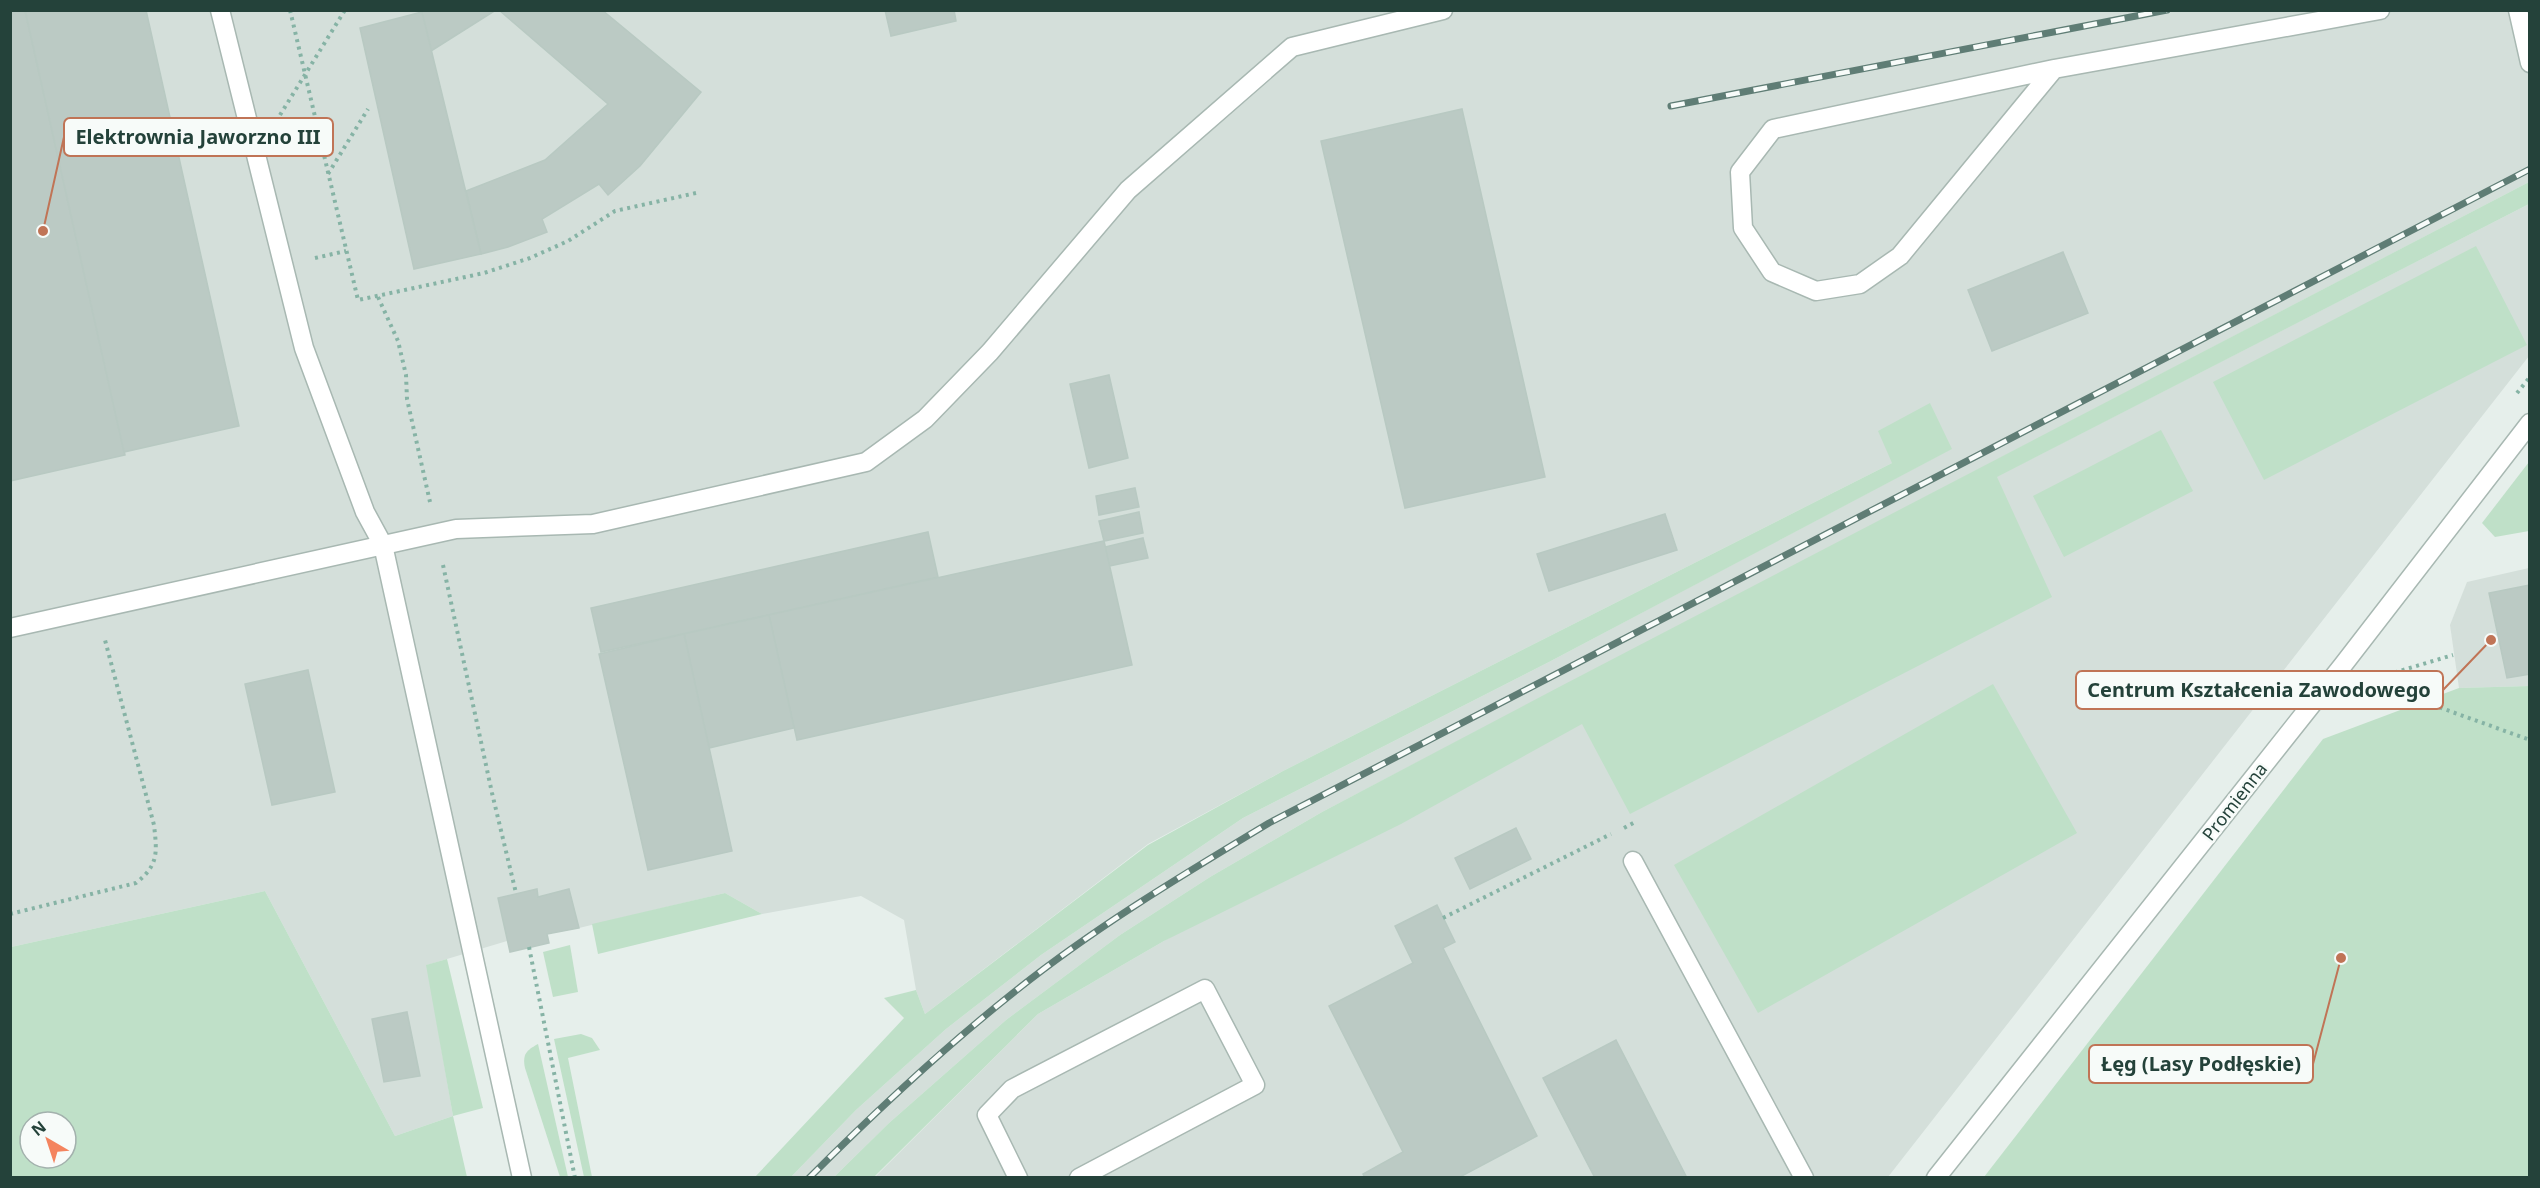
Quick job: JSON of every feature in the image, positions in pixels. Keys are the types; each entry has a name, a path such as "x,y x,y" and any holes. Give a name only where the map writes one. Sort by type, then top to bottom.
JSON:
{"street":[{"path":"220,10 304,348 365,512 383,545 522,1178"},
{"path":"10,628 456,529 593,524 866,462 926,419 990,352 1128,190 1292,47 1443,10"},
{"path":"2054,69 1900,256 1860,284 1816,291 1772,272 1743,228 1740,172 1773,129 2054,69 2380,10"},
{"path":"2518,10 2529,63"},
{"name":"Promienna","path":"1936,1178 2343,665 2529,423"},
{"path":"1634,861 1804,1178"},
{"path":"1018,1178 987,1115 1012,1089 1205,989 1256,1085 1079,1178"}],"path":[{"path":"290,10 358,300 484,273 568,241 615,212 696,193"},
{"path":"278,120 345,10"},
{"path":"328,174 368,109"},
{"path":"378,297 398,341 406,375 407,399 492,793 516,893"},
{"path":"10,914 136,883 151,872 157,850 154,825 104,637"},
{"path":"2453,655 2367,681 2529,740"},
{"path":"1443,918 1635,822"},
{"path":"529,947 575,1178"}],"shaded area":[{"path":"10,11 2529,11 2529,182 1322,812 1210,877 1120,935 1006,1020 889,1123 834,1177 791,1177 856,1110 946,1029 1041,955 1243,818 1549,662 1951,449 1930,404 1892,463 1283,771 1148,844 925,1014 916,990 904,920 861,896 762,914 725,893 579,928 507,941 427,965 453,1116 395,1136 265,891 11,947"},
{"path":"2529,204 2529,356 1888,1177 874,1178 1038,1014 1164,941 1568,696"},
{"path":"2529,568 2529,686 2459,688 2450,625 2467,582"}],"green space":[{"path":"2529,182 2529,204 1997,477 2052,597 1630,814 1582,724 1401,824 1164,941 1038,1014 874,1177 834,1177 889,1123 1006,1020 1120,935 1210,877 1322,812 1561,686"},
{"path":"2476,246 2527,345 2264,480 2213,382"},
{"path":"1930,403 1952,449 1549,662 1243,818 1041,955 946,1029 856,1110 791,1177 755,1177 904,1018 884,998 916,990 925,1014 1148,845 1283,771 1892,463 1878,431"},
{"path":"2161,430 2193,491 2064,557 2033,496"},
{"path":"2529,462 2529,531 2495,537 2482,523"},
{"path":"1993,684 2077,833 1758,1013 1674,865"},
{"path":"2529,686 2529,1177 1984,1177 2323,739 2459,688"},
{"path":"265,891 395,1136 453,1116 467,1177 11,1177 11,947"},
{"path":"725,893 762,914 598,954 592,924"},
{"path":"570,945 578,992 553,997 543,952"},
{"path":"447,959 483,1108 453,1116 426,965"},
{"path":"581,1034 592,1038 600,1050 568,1058 592,1177 584,1177 554,1039"},
{"path":"538,1044 568,1177 560,1177 525,1068 526,1053"}],"building":[{"path":"10,10 25,10 125,455 10,481"},
{"path":"25,10 146,10 239,426 124,452"},
{"path":"421,10 496,10 431,51"},
{"path":"499,10 602,10 701,92 640,166 608,195 599,184 542,219 547,232 508,247 481,254 466,191 545,160 608,104"},
{"path":"885,10 954,10 956,21 891,36"},
{"path":"422,12 481,254 414,269 360,28"},
{"path":"1462,109 1545,477 1405,508 1321,141"},
{"path":"2063,252 2088,313 1992,351 1968,290"},
{"path":"1109,375 1128,458 1089,468 1070,384"},
{"path":"1135,488 1139,507 1099,515 1096,496"},
{"path":"1139,512 1143,533 1104,541 1099,521"},
{"path":"1665,514 1677,550 1549,591 1537,554"},
{"path":"928,532 938,577 601,652 591,608"},
{"path":"1143,538 1148,558 1109,566 1105,547"},
{"path":"1104,541 1132,665 797,740 769,615"},
{"path":"2530,585 2530,674 2507,678 2489,593"},
{"path":"769,615 794,728 709,748 684,634"},
{"path":"684,634 732,851 648,870 599,654"},
{"path":"308,670 335,792 272,805 245,684"},
{"path":"1516,828 1531,859 1470,889 1455,858"},
{"path":"537,889 538,897 569,889 579,928 547,934 549,943 510,952 498,898"},
{"path":"1437,905 1455,942 1443,948 1537,1136 1458,1178 1365,1178 1363,1174 1403,1152 1329,1006 1413,963 1395,926"},
{"path":"407,1012 420,1076 384,1082 372,1019"},
{"path":"1616,1040 1687,1178 1595,1178 1543,1078"}],"railway":[{"path":"1671,106 2167,10"},
{"path":"809,1178 931,1062 1039,973 1135,906 1269,823 2530,169"}],"place":[{"name":"Elektrownia Jaworzno III","path":"43,231"},
{"name":"Centrum Kształcenia Zawodowego","path":"2491,640"},
{"name":"Łęg (Lasy Podłęskie)","path":"2341,958"}]}
